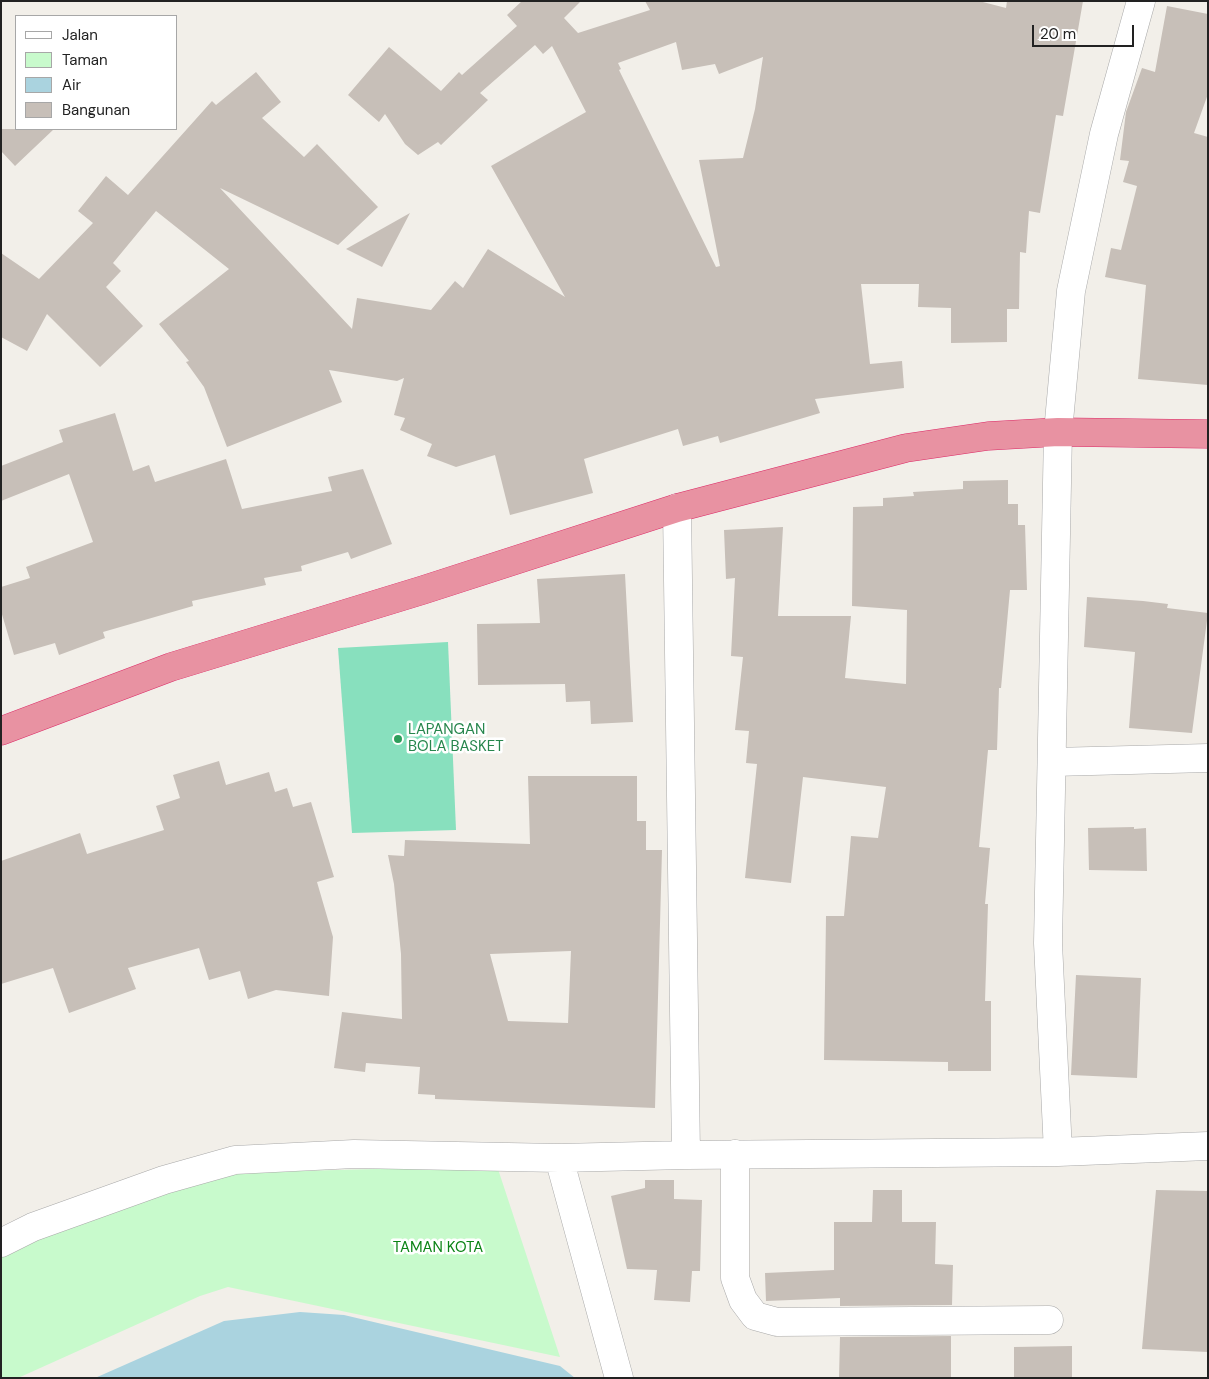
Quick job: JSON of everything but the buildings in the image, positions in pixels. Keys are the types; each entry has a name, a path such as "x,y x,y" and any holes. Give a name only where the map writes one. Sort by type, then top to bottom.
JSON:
{"highway":[{"path":"1,731 171,667 423,590 677,508 906,448 988,436 1058,432 1208,434"}],"street":[{"path":"1058,1152 1048,943 1058,432 1071,291 1104,134 1141,1"},
{"path":"677,508 686,1155"},
{"path":"1053,762 1208,758"},
{"path":"1,1243 34,1227 155,1183 235,1160 354,1154 559,1158 735,1154 1058,1152 1208,1146"},
{"path":"735,1154 735,1278 743,1300 755,1316 777,1322 1049,1320"},
{"path":"559,1158 619,1378"}],"green space":[{"name":"LAPANGAN BOLA BASKET","path":"448,642 456,830 352,833 338,648"},
{"name":"TAMAN KOTA","path":"497,1166 560,1357 228,1287 200,1296 18,1378 1,1378 1,1253 217,1173"}],"water":[{"path":"300,1312 344,1315 560,1366 575,1378 95,1378 224,1321"}],"place":[{"name":"LAPANGAN BOLA BASKET","path":"398,739"}]}
